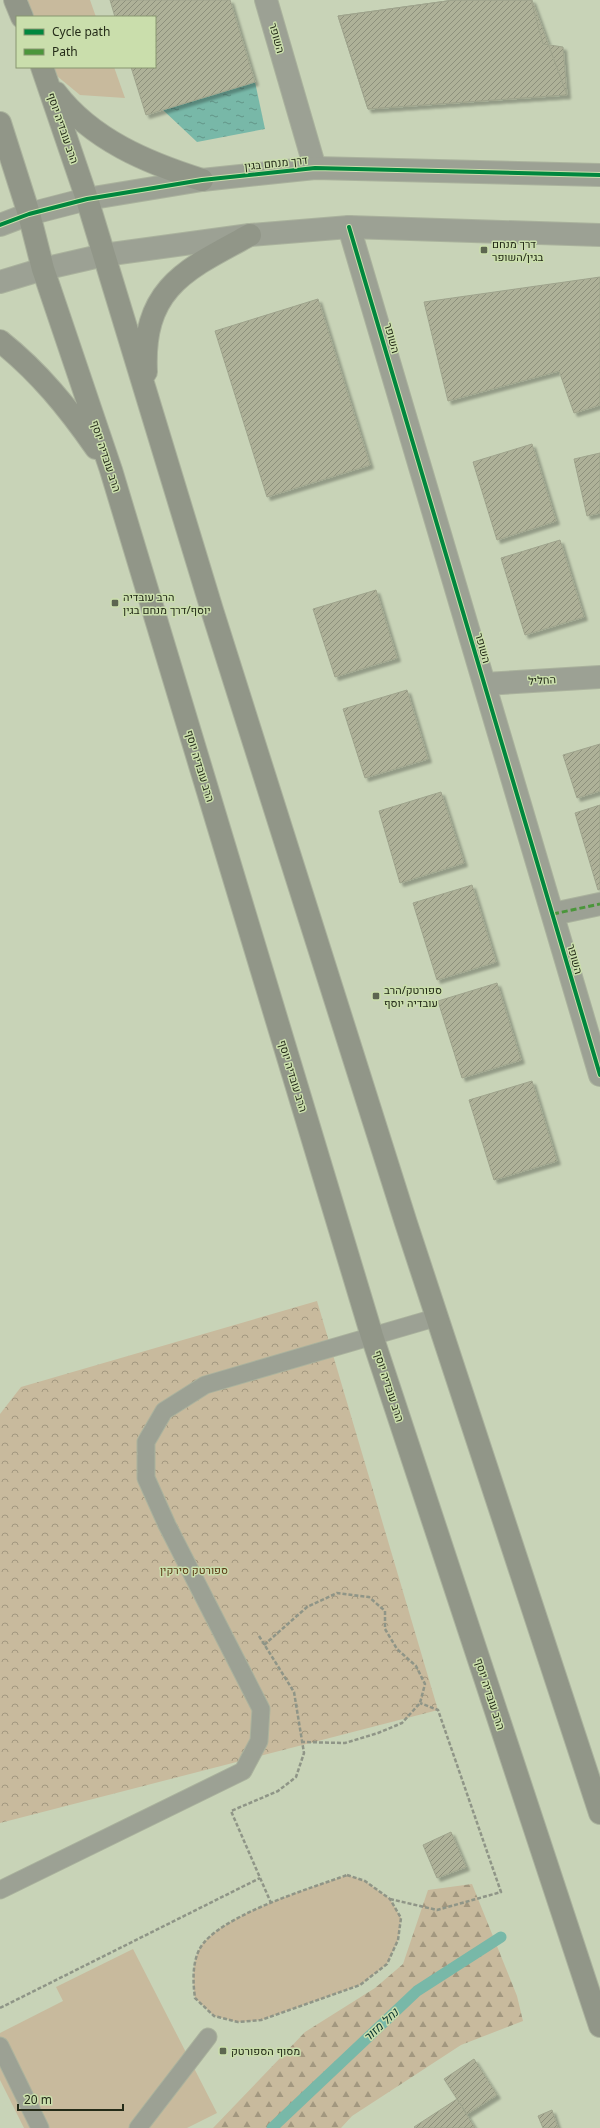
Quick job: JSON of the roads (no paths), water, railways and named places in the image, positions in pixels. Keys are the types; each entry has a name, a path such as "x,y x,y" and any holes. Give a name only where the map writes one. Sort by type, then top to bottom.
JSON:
{"main road":[{"path":"15,0 22,16"},
{"path":"45,74 69,110 90,129 154,163 202,180"},
{"name":"הרב עובדיה יוסף","path":"45,74 87,199 236,685 403,1215 438,1316 600,1813"},
{"name":"הרב עובדיה יוסף","path":"0,123 29,214 43,269 111,470 372,1336 600,2026"},
{"path":"147,395 145,354 152,320 165,293 182,274 250,235"},
{"path":"0,341 33,369 69,409 111,470"}],"street":[{"name":"השופר","path":"266,0 315,168"},
{"name":"דרך מנחם בגין","path":"0,225 29,214 87,199 202,180 315,168 600,174"},
{"name":"השופר","path":"349,227 600,1075"},
{"path":"0,282 43,269 104,255 250,235 349,227 600,235"},
{"name":"החליל","path":"485,684 600,677"},
{"path":"553,914 600,904"}],"lane":[{"path":"0,1890 243,1771 259,1741 261,1709 168,1525 146,1478 146,1442 164,1411 205,1385 438,1316"},
{"path":"138,2128 208,2037"},
{"path":"0,2046 40,2128"}],"water":[{"path":"255,82 265,129 197,142 163,110"}],"waterway":[{"name":"נחל מזור","path":"272,2128 417,1991 501,1937"}],"place":[{"name":"דרך מנחם בגין/השופר","path":"484,250"},
{"name":"הרב עובדיה יוסף/דרך מנחם בגין","path":"115,603"},
{"name":"ספורטק/הרב עובדיה יוסף","path":"376,996"},
{"name":"מסוף הספורטק","path":"223,2051"}],"park label":[{"name":"ספורטק סירקין","path":"194,1570"}]}
